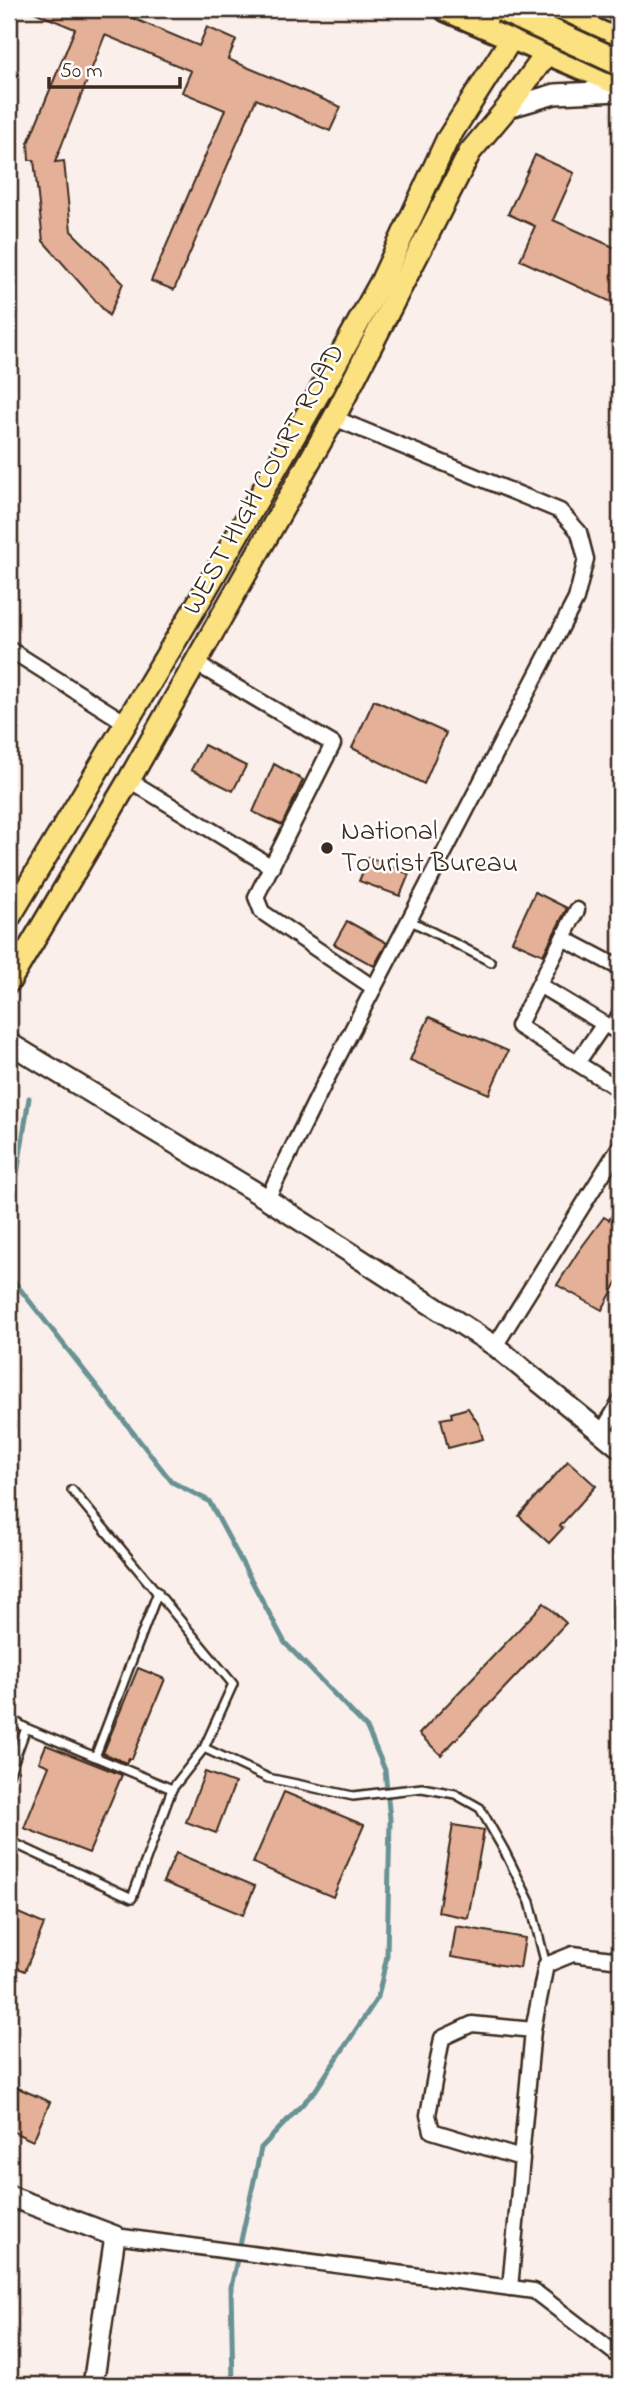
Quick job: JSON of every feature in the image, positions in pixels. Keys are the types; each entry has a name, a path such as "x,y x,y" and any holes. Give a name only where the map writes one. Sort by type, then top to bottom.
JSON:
{"highway":[{"path":"447,9 620,83"},
{"path":"502,9 620,63"},
{"path":"527,9 620,53"},
{"path":"562,11 620,43"}],"main road":[{"name":"WEST HIGH COURT ROAD","path":"9,918 198,603 356,327 382,280 447,140 513,37 527,9"},
{"path":"616,9 620,15"},
{"name":"WEST HIGH COURT ROAD","path":"9,982 129,780 334,418 470,152 507,108 547,53 562,11"},
{"path":"507,108 555,94 620,91"},
{"path":"9,1043 267,1199 495,1346 620,1448"},
{"path":"9,2196 115,2236 93,2385"}],"street":[{"path":"267,1199 576,599 586,559 579,531 560,511 334,418"},
{"path":"9,649 126,723"},
{"path":"195,663 333,744 256,897 262,912 374,988"},
{"path":"129,780 272,867"},
{"path":"577,910 518,1026 620,1090"},
{"path":"563,938 620,968"},
{"path":"539,985 612,1029"},
{"path":"577,1063 612,1029 620,1014"},
{"path":"495,1346 620,1146"},
{"path":"602,1432 620,1402"},
{"path":"510,2288 533,2031 546,1965 573,1954 620,1960"},
{"path":"521,2158 432,2131 428,2115 442,2038 471,2024 533,2031"},
{"path":"115,2236 534,2291 620,2357"}],"lane":[{"path":"409,920 491,962"},
{"path":"9,1841 132,1898 172,1788 204,1748 233,1684 72,1490"},
{"path":"95,1757 158,1592"},
{"path":"9,1718 26,1728 172,1788"},
{"path":"9,1775 26,1728"},
{"path":"204,1748 268,1778 353,1796 422,1788 455,1794 480,1808 530,1902 546,1965"}],"building":[{"path":"27,9 111,9 199,46 207,27 236,40 228,59 341,107 330,131 256,99 174,290 151,281 225,110 182,92 191,71 105,35 55,162 64,161 71,231 123,283 109,316 43,241 34,160 29,160 28,143 75,29"},
{"path":"535,155 574,173 553,220 620,250 620,306 520,260 535,226 508,214"},
{"path":"374,700 446,733 424,784 352,748"},
{"path":"204,745 246,766 233,791 191,770"},
{"path":"274,764 303,780 282,825 253,812"},
{"path":"369,857 409,874 400,896 359,881"},
{"path":"535,892 567,908 543,955 512,941"},
{"path":"347,921 387,943 374,966 334,944"},
{"path":"429,1017 508,1051 489,1094 410,1060"},
{"path":"620,1202 620,1277 602,1310 557,1285 604,1217 609,1220"},
{"path":"468,1408 479,1425 483,1439 448,1448 441,1419 452,1417 451,1413"},
{"path":"568,1461 596,1486 560,1526 563,1528 549,1543 519,1516"},
{"path":"544,1603 566,1623 441,1755 419,1734"},
{"path":"138,1668 165,1679 132,1759 129,1758 126,1763 103,1753"},
{"path":"46,1745 122,1775 89,1853 24,1828 49,1766 39,1762"},
{"path":"205,1772 235,1783 216,1833 186,1822"},
{"path":"284,1792 364,1825 333,1897 253,1863"},
{"path":"453,1825 484,1830 468,1918 438,1912"},
{"path":"176,1853 255,1886 243,1915 163,1882"},
{"path":"9,1909 44,1924 25,1971 9,1964"},
{"path":"456,1926 525,1938 520,1968 451,1957"},
{"path":"9,2084 50,2102 33,2141 9,2130"}],"waterway":[{"path":"9,1225 29,1098"},
{"path":"9,1275 172,1482 209,1501 285,1643 367,1728 385,1770 390,1819 387,1956 378,1997 315,2091 261,2148 231,2287 233,2385"}],"place":[{"name":"National Tourist Bureau","path":"327,848"}]}
